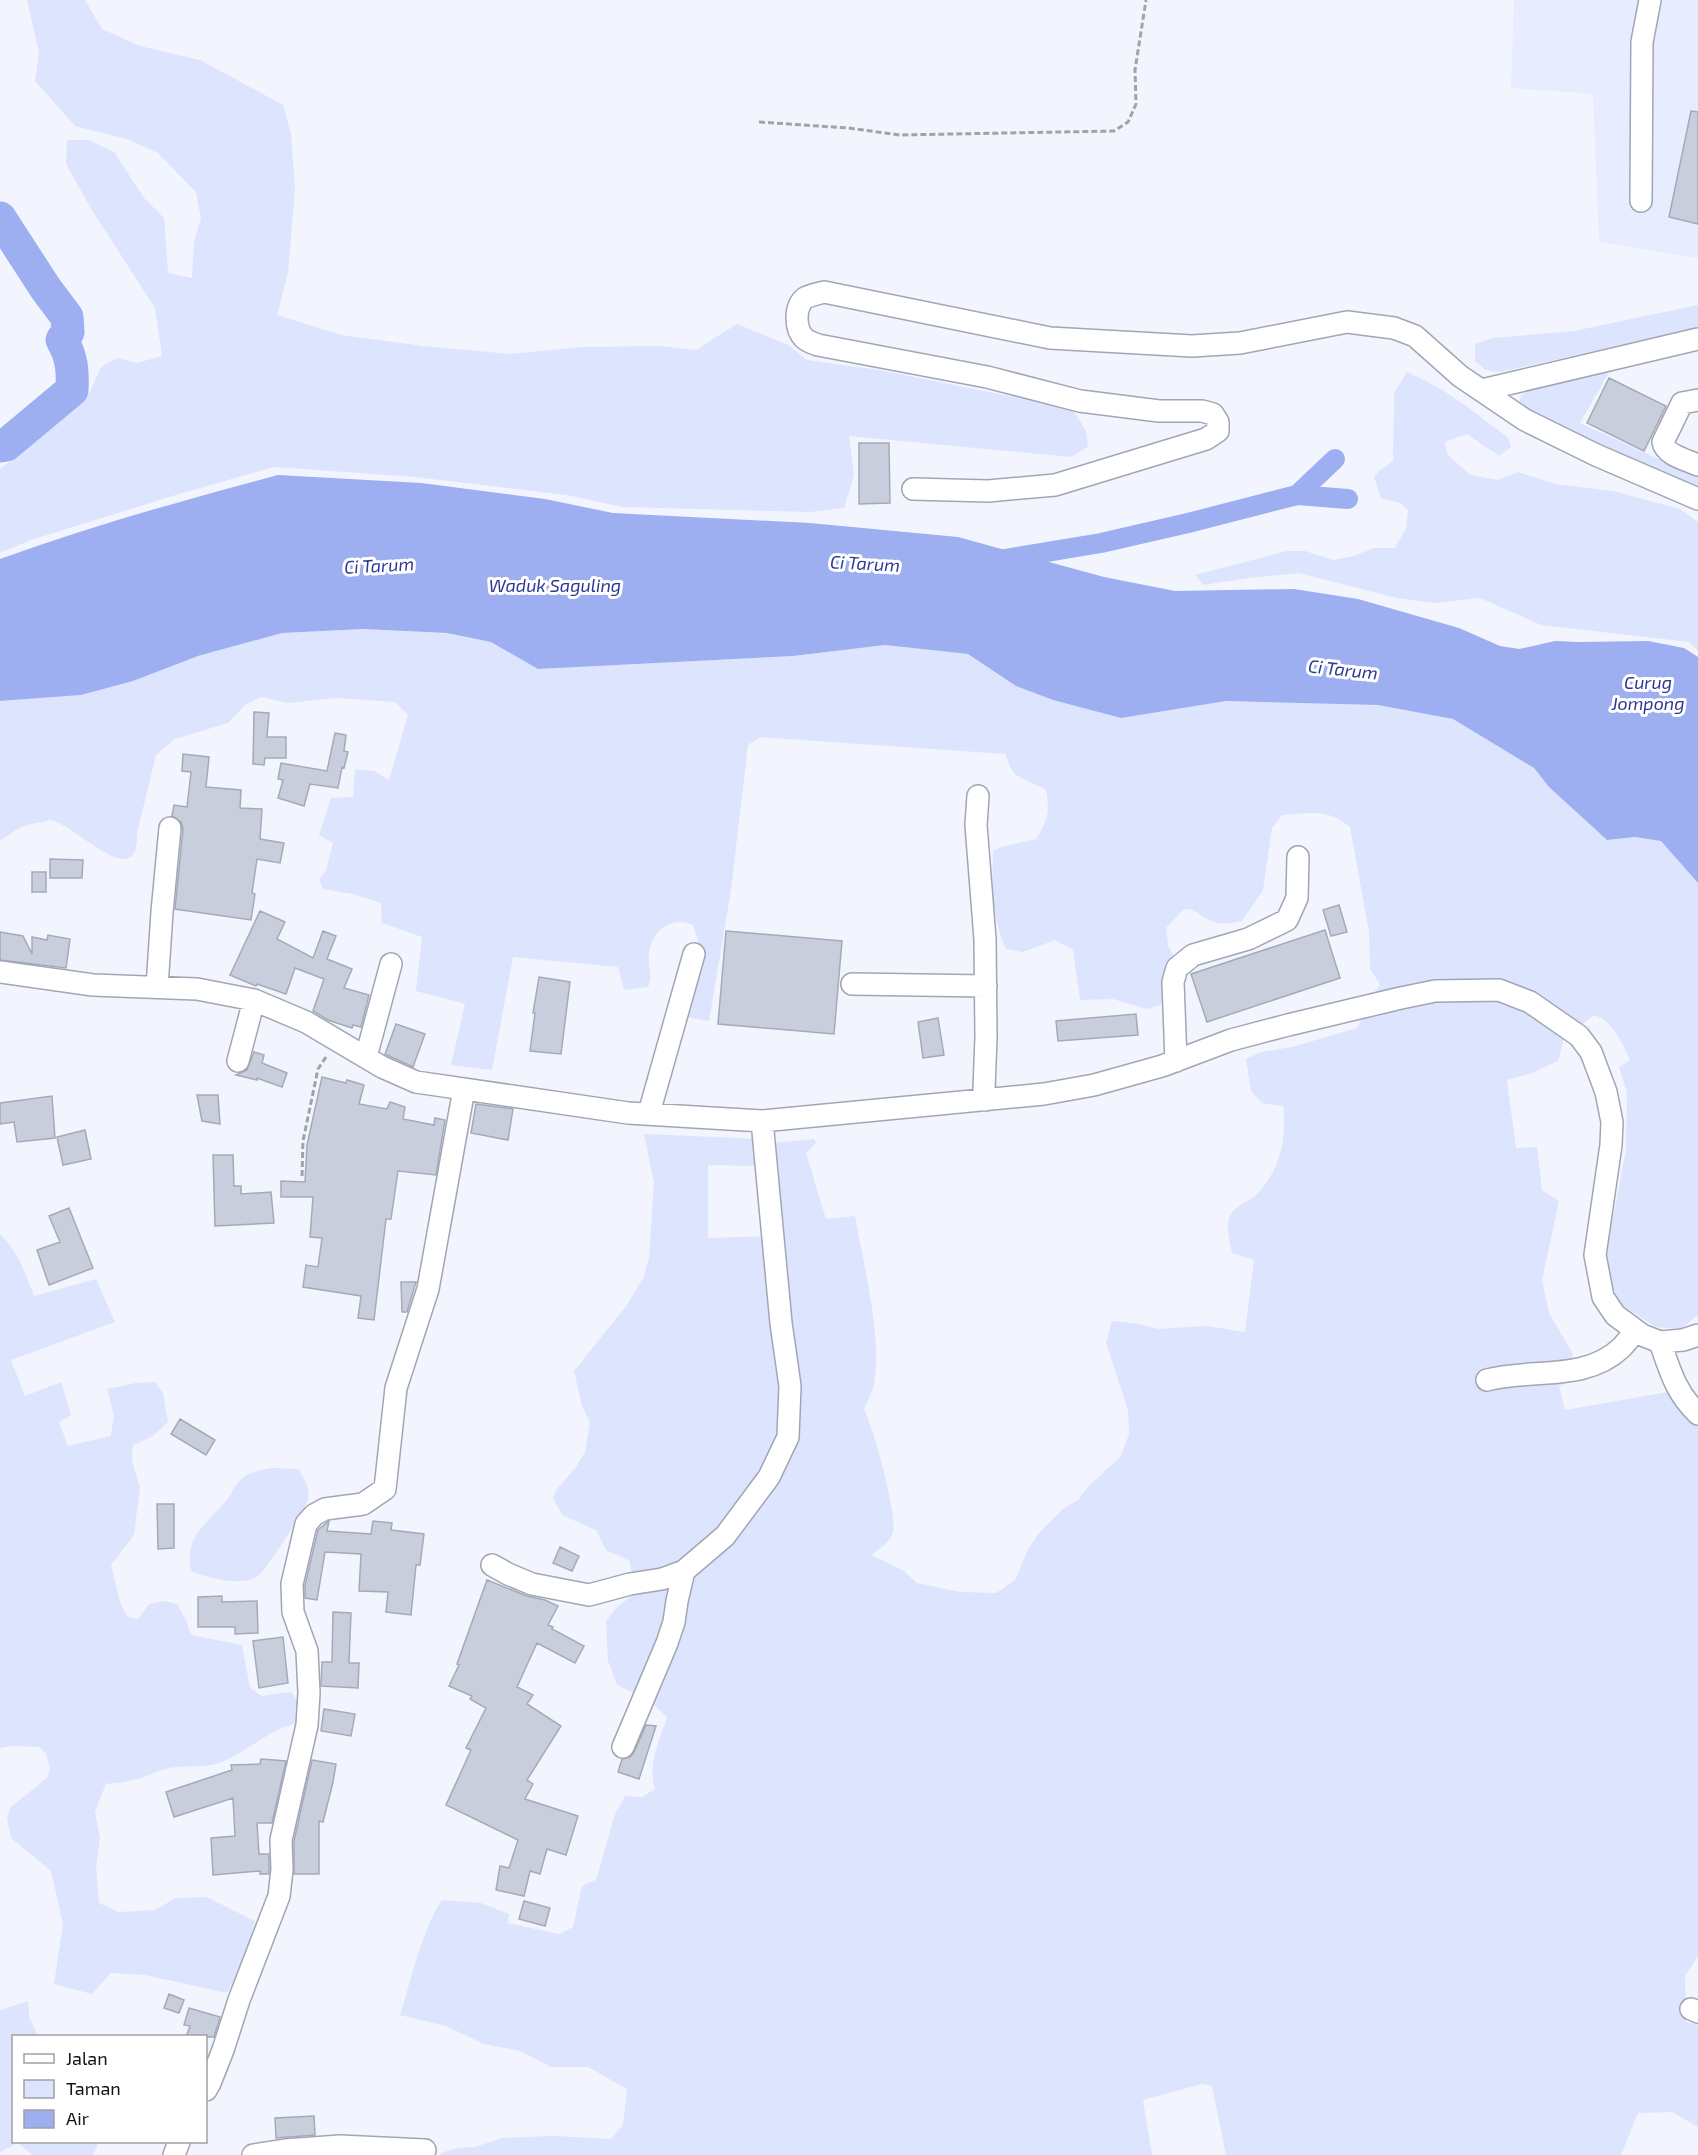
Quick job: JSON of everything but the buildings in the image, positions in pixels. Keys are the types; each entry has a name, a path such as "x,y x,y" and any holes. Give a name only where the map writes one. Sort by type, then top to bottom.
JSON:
{"street":[{"path":"1641,201 1642,42 1650,0"},
{"path":"913,489 988,491 1055,485 1206,439 1218,431 1218,422 1213,414 1202,411 1159,411 1080,401 987,377 818,345 805,340 799,330 797,317 800,304 806,298 824,292 1050,338 1192,346 1240,343 1347,322 1394,328 1415,336 1460,376 1535,425 1596,455 1698,499"},
{"path":"1482,390 1698,339"},
{"path":"1698,400 1683,403 1663,442 1669,452 1698,465"},
{"path":"978,796 976,825 985,939 984,1089 986,1100"},
{"path":"157,987 170,828"},
{"path":"1176,1061 1173,981 1177,968 1193,955 1248,939 1287,920 1297,898 1298,857"},
{"path":"649,1113 694,954"},
{"path":"366,1057 391,964"},
{"path":"0,972 93,985 197,989 254,1000 306,1022 382,1067 416,1082 628,1113 762,1121 1044,1094 1094,1085 1176,1061 1231,1040 1435,991 1499,990 1530,1002 1579,1036 1591,1052 1606,1092 1612,1122 1611,1145 1595,1255 1603,1297 1616,1315 1636,1331 1660,1342 1683,1340 1698,1335"},
{"path":"852,984 986,986"},
{"path":"238,1061 254,1000"},
{"path":"207,2088 223,2050 238,2000 279,1896 282,1870 281,1840 307,1725 309,1693 307,1651 294,1612 292,1584 306,1524 314,1515 325,1509 363,1504 385,1489 396,1388 428,1288 464,1089"},
{"path":"492,1565 531,1584 589,1595 630,1584 662,1579 684,1571 725,1536 769,1477 788,1437 790,1386 781,1323 762,1121"},
{"path":"1488,1380 1505,1375 1565,1372 1585,1368 1619,1350 1636,1331"},
{"path":"1660,1342 1675,1383 1685,1401 1698,1414"},
{"path":"623,1747 667,1643 674,1622 684,1571"},
{"path":"253,2155 258,2152 340,2146 425,2150"}],"path":[{"path":"759,122 848,128 900,135 1114,131 1128,122 1136,104 1135,70 1146,0"},
{"path":"302,1176 303,1141 318,1068 337,1041"}],"shaded area":[{"path":"1514,0 1698,0 1698,258 1599,242 1593,94 1511,88"}],"green space":[{"path":"27,0 85,0 102,29 140,46 200,60 283,105 291,134 295,188 288,273 277,315 341,335 510,354 582,347 660,346 696,350 737,324 788,345 807,360 879,370 1074,411 1086,431 1088,447 1071,457 849,436 854,475 844,508 810,512 622,507 567,495 415,477 274,467 31,540 0,553 0,469 39,438 65,406 84,401 101,367 118,358 137,363 162,356 155,308 90,207 66,164 67,140 88,140 114,152 144,198 164,218 168,273 192,278 194,241 201,219 196,192 158,153 127,139 75,126 35,81 39,52"},
{"path":"1698,305 1698,328 1500,372 1486,370 1475,361 1475,344 1493,338 1574,331"},
{"path":"1612,367 1580,423 1698,477 1698,490 1550,425 1521,407 1519,402 1522,395 1532,389"},
{"path":"1407,372 1447,393 1508,438 1511,447 1499,456 1467,434 1445,442 1448,455 1470,475 1498,480 1518,472 1555,484 1613,491 1680,509 1698,522 1698,651 1689,642 1541,625 1480,598 1434,603 1397,598 1299,573 1203,585 1195,575 1287,551 1305,551 1333,560 1354,556 1374,548 1395,548 1406,528 1408,510 1400,503 1381,498 1374,477 1393,461 1394,393"},
{"path":"363,629 447,633 491,642 538,669 793,656 885,645 968,654 1016,686 1053,700 1121,718 1225,701 1378,705 1453,719 1534,768 1549,787 1607,840 1635,837 1661,841 1698,883 1698,1315 1681,1329 1656,1327 1620,1304 1609,1279 1604,1256 1626,1149 1627,1092 1619,1067 1630,1060 1612,1027 1594,1015 1564,1038 1558,1061 1532,1073 1507,1080 1516,1148 1537,1147 1542,1190 1559,1201 1542,1280 1549,1313 1572,1352 1577,1379 1559,1386 1565,1410 1668,1392 1673,1401 1698,1425 1698,1956 1685,1976 1686,2022 1698,2025 1698,2127 1672,2112 1638,2113 1621,2155 1226,2155 1212,2086 1202,2084 1143,2100 1152,2155 440,2155 457,2148 475,2147 502,2138 554,2136 611,2139 623,2125 627,2089 588,2067 551,2067 520,2051 484,2044 446,2026 400,2015 423,1940 442,1900 481,1903 509,1914 508,1923 559,1934 573,1927 582,1886 596,1880 615,1814 625,1796 642,1797 655,1789 653,1762 667,1717 650,1701 617,1685 608,1661 606,1621 616,1608 634,1594 630,1561 606,1550 596,1530 562,1515 553,1498 557,1489 576,1467 585,1452 590,1423 582,1406 574,1371 627,1305 644,1276 649,1258 654,1183 644,1134 759,1139 758,1166 708,1165 708,1238 776,1236 773,1143 814,1139 816,1143 806,1153 826,1219 855,1216 871,1303 876,1370 873,1388 864,1409 884,1471 894,1523 889,1540 871,1555 904,1571 917,1583 961,1592 996,1593 1015,1580 1029,1548 1039,1533 1064,1508 1078,1500 1088,1487 1121,1456 1129,1434 1128,1410 1106,1343 1112,1321 1159,1329 1206,1326 1245,1332 1254,1260 1232,1253 1228,1222 1234,1210 1255,1196 1264,1186 1276,1166 1284,1131 1283,1106 1262,1103 1251,1091 1246,1059 1261,1052 1292,1047 1357,1028 1380,984 1370,969 1369,932 1350,827 1326,814 1301,813 1282,815 1272,828 1263,890 1242,921 1220,923 1184,909 1166,928 1168,945 1176,961 1164,989 1163,1004 1147,1009 1113,999 1080,1000 1073,950 1055,940 1023,952 1006,949 1001,936 993,901 993,851 1036,839 1048,810 1046,790 1016,775 1005,754 760,737 748,745 731,890 709,1021 684,1017 698,967 699,943 693,925 685,922 677,922 664,927 654,938 649,954 648,987 624,990 618,967 513,957 492,1070 451,1065 465,1004 416,991 422,937 382,923 381,903 353,894 323,889 319,880 326,870 333,843 319,835 331,798 353,797 355,769 374,771 389,780 408,715 395,702 336,698 288,703 261,697 245,705 228,723 175,739 156,755 137,833 135,851 128,858 117,858 103,852 61,824 51,820 24,826 0,840 0,701 81,695 133,681 198,656 282,633"},
{"path":"0,1234 16,1255 34,1296 96,1279 115,1322 11,1360 25,1396 61,1382 71,1415 59,1422 68,1446 111,1436 114,1415 107,1389 155,1382 163,1393 168,1422 153,1436 133,1445 132,1461 140,1487 134,1535 111,1565 120,1602 127,1617 138,1619 149,1604 164,1601 177,1604 191,1635 242,1645 250,1688 262,1696 291,1692 298,1702 298,1723 266,1736 227,1760 210,1765 169,1768 138,1779 106,1784 95,1811 100,1838 96,1866 99,1903 119,1912 155,1910 176,1898 207,1897 255,1921 242,1966 227,1993 145,1975 111,1973 92,1994 54,1984 63,1924 51,1871 11,1838 7,1818 11,1807 47,1778 50,1769 46,1754 40,1747 0,1748"},
{"path":"272,1468 299,1469 309,1495 306,1505 277,1552 258,1576 244,1581 215,1579 191,1571 191,1548 198,1532 225,1502 241,1479 251,1473"},
{"path":"28,2001 29,2017 38,2035 12,2035 12,2143 18,2143 0,2152 0,2010"},
{"path":"18,2143 99,2143 93,2155 32,2155"}],"water":[{"name":"Waduk Saguling","path":"278,475 421,483 545,499 613,513 810,523 958,537 1104,577 1175,591 1294,589 1358,599 1459,628 1500,646 1519,649 1555,641 1648,641 1684,648 1698,657 1698,883 1661,841 1635,837 1607,840 1549,787 1534,768 1453,719 1378,705 1226,701 1121,718 1053,700 1016,686 968,654 885,645 793,656 538,669 491,642 447,633 363,629 282,633 198,656 133,681 81,695 0,701 0,559 138,514"}],"waterway":[{"path":"0,218 67,317 68,332 62,340 70,358 72,370 72,390 6,445 0,446"},
{"path":"1297,495 1335,459"},
{"path":"999,560 1101,543 1297,495 1348,499"}],"water label":[{"name":"Ci Tarum","path":"865,563"},
{"name":"Ci Tarum","path":"379,565"},
{"name":"Ci Tarum","path":"1343,669"},
{"name":"Curug Jompong","path":"1648,692"}]}
